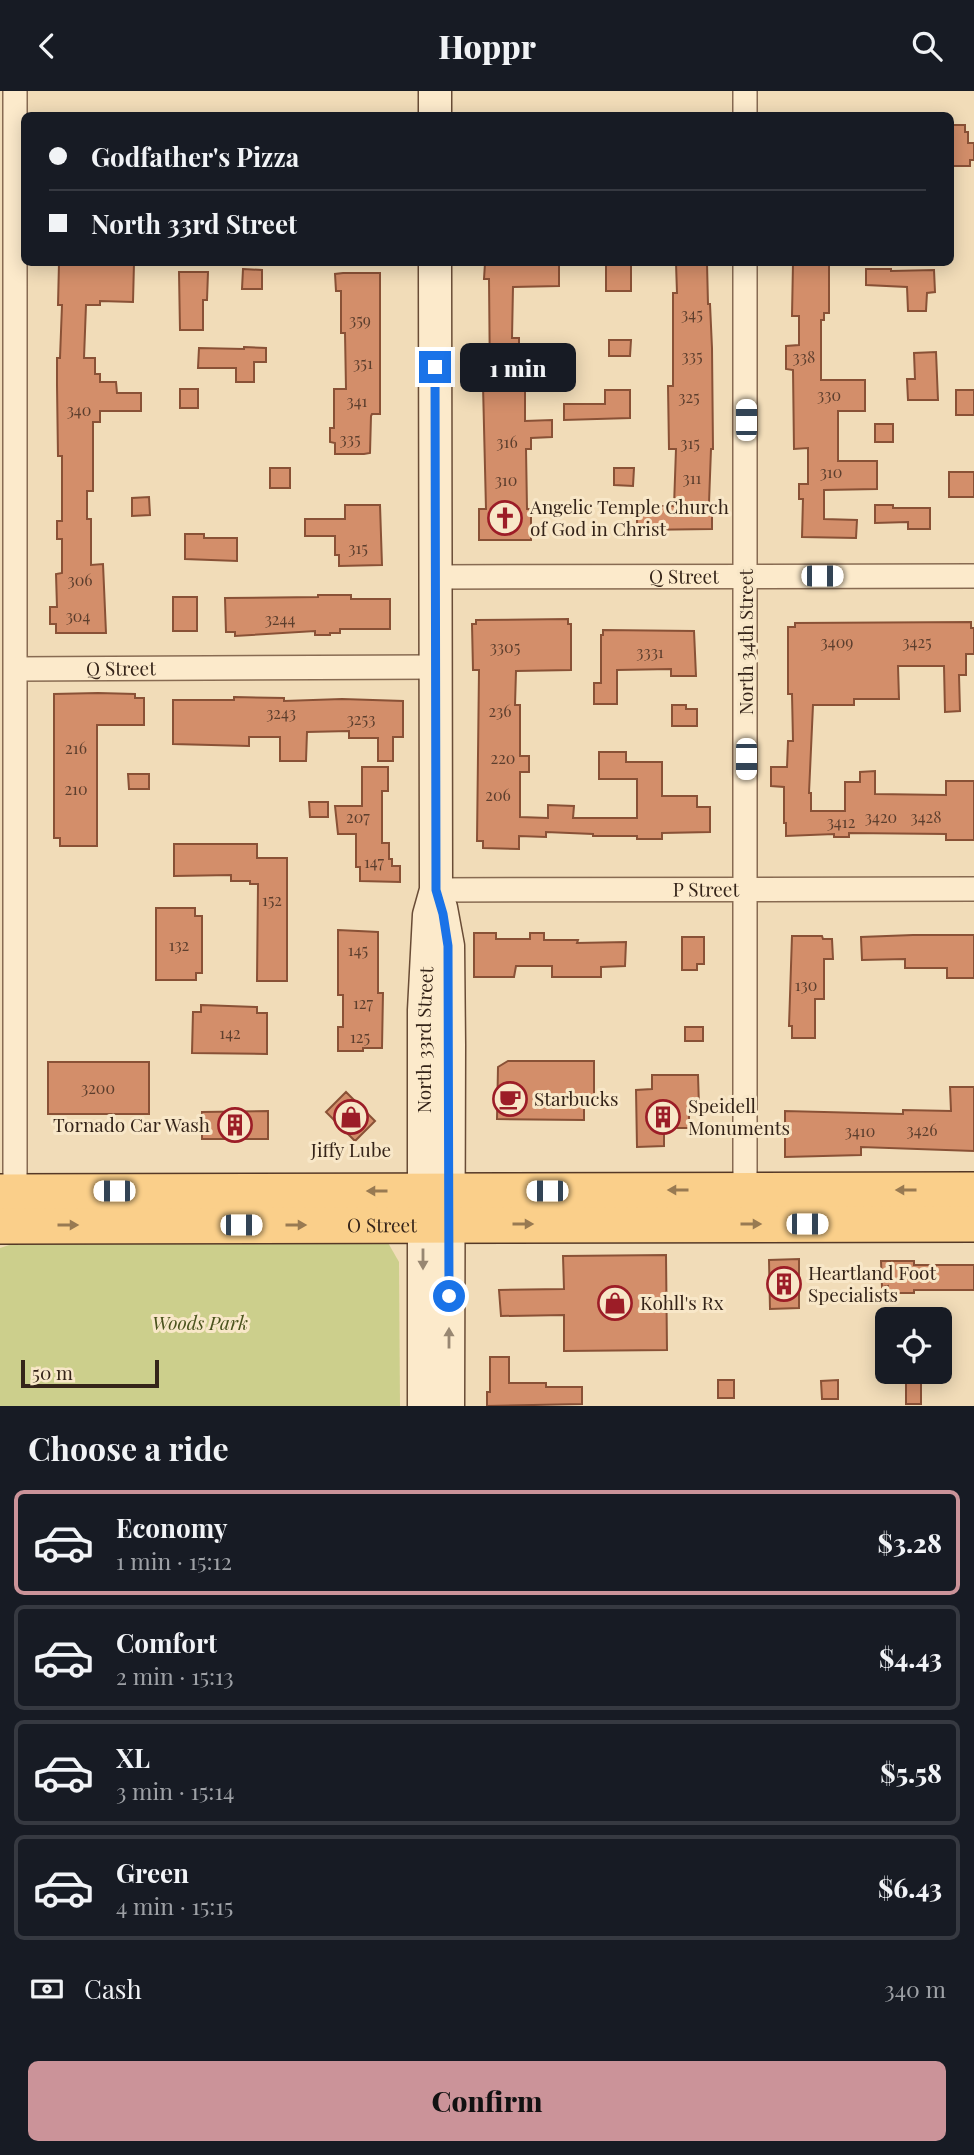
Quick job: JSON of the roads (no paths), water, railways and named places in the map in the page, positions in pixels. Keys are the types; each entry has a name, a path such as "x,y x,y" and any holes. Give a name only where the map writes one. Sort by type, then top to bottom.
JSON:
{"main road":[{"path":"435,91 435,112"},
{"name":"North 33rd Street","path":"435,266 436,890 448,946 436,1207"},
{"name":"O Street","path":"0,1226 745,1190 974,1190"},
{"name":"O Street","path":"8,1192 974,1224"},
{"path":"424,1406 436,1207"},
{"path":"436,1207 447,1406"}],"street":[{"path":"8,1192 8,900 16,669 8,358 15,91"},
{"path":"745,91 745,112"},
{"name":"North 34th Street","path":"745,266 745,1190"},
{"name":"Q Street","path":"436,577 974,576"},
{"name":"Q Street","path":"16,669 436,667"},
{"name":"P Street","path":"436,890 974,889"}],"place":[{"name":"Angelic Temple Church of God in Christ","path":"505,518"},
{"name":"Starbucks","path":"510,1099"},
{"name":"Jiffy Lube","path":"351,1117"},
{"name":"Speidell Monuments","path":"663,1117"},
{"name":"Tornado Car Wash","path":"235,1125"},
{"name":"Heartland Foot Specialists","path":"784,1284"},
{"name":"Kohll's Rx","path":"615,1303"}],"park label":[{"name":"Woods Park","path":"200,1323"}]}
